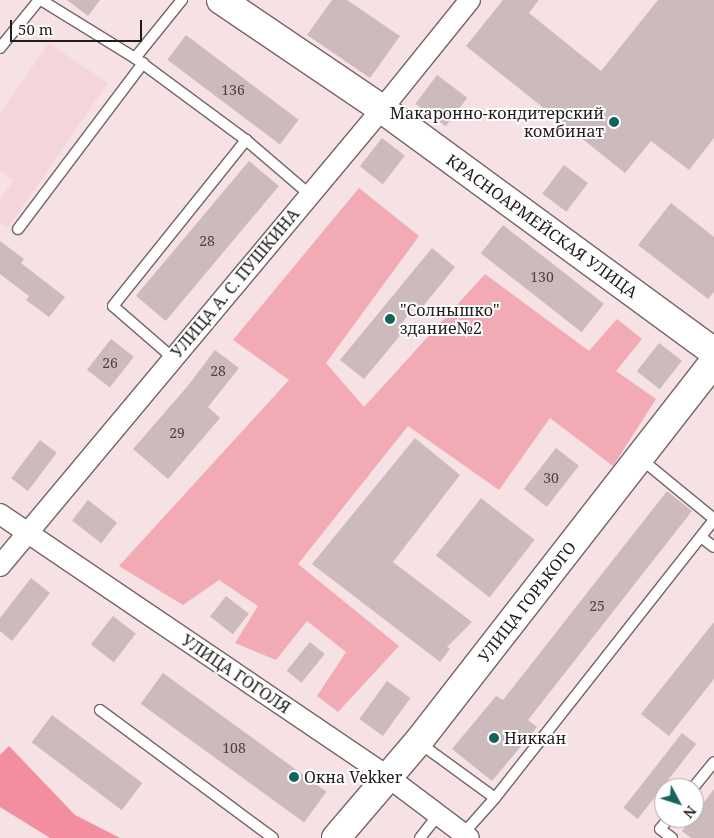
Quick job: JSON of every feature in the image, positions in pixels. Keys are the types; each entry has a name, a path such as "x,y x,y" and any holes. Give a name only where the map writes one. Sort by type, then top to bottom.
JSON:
{"street":[{"name":"КРАСНОАРМЕЙСКАЯ УЛИЦА","path":"221,0 382,109 714,352"},
{"name":"УЛИЦА А. С. ПУШКИНА","path":"0,566 382,109 470,0"},
{"name":"УЛИЦА ГОРЬКОГО","path":"336,838 418,742 714,362"},
{"name":"УЛИЦА ГОГОЛЯ","path":"0,514 388,777 466,836"}],"lane":[{"path":"0,48 40,0 139,61 246,140 309,194"},
{"path":"18,229 182,0"},
{"path":"173,358 114,306 246,140"},
{"path":"466,836 714,520 639,458"},
{"path":"701,537 714,547"},
{"path":"100,710 272,838"},
{"path":"418,742 494,798"},
{"path":"701,778 714,762"},
{"path":"420,838 439,814"},
{"path":"661,828 672,838"}],"shaded area":[{"path":"49,43 108,83 8,228 0,223 0,200 13,180 0,171 0,113"},
{"path":"359,188 419,236 326,363 364,407 485,274 589,351 617,319 642,339 616,371 656,399 613,466 550,418 499,490 408,426 298,564 399,646 338,712 317,696 346,652 307,621 276,660 235,643 258,606 219,580 183,605 119,566 289,380 233,340"},
{"path":"9,746 75,815 120,838 50,838 0,807 0,755"}],"building":[{"path":"67,0 100,0 88,16"},
{"path":"332,0 347,0 400,36 370,78 307,35"},
{"name":"Макаронно-кондитерский комбинат","path":"503,0 539,0 529,13 601,71 658,0 714,0 714,138 689,170 651,141 625,173 466,46"},
{"path":"186,35 299,120 280,145 167,60"},
{"path":"437,75 467,98 446,127 415,104"},
{"path":"382,138 405,156 383,184 360,166"},
{"path":"249,161 279,186 166,321 136,296"},
{"path":"564,165 588,183 566,212 542,194"},
{"path":"671,203 714,237 714,292 708,299 638,245"},
{"path":"503,225 604,304 582,332 481,253"},
{"path":"0,241 24,259 21,263 65,297 49,317 26,300 29,296 0,274"},
{"name":"\"Солнышко\" здание№2","path":"432,248 455,267 420,310 415,306 398,328 403,332 364,379 340,360"},
{"path":"111,339 134,357 110,388 87,370"},
{"path":"659,343 682,361 660,389 637,371"},
{"path":"215,350 239,368 208,407 220,418 168,479 133,449 186,388"},
{"path":"415,438 460,475 393,562 472,622 447,647 450,649 440,662 312,564"},
{"path":"40,440 57,453 28,491 11,478"},
{"path":"556,448 579,466 547,507 524,489"},
{"path":"667,491 692,511 528,720 537,727 492,781 452,749 496,696 503,700"},
{"path":"481,498 535,540 490,597 436,556"},
{"path":"88,500 117,523 101,543 72,520"},
{"path":"31,578 50,593 12,641 0,631 0,618"},
{"path":"226,596 249,614 233,634 210,616"},
{"path":"113,616 136,634 114,662 91,644"},
{"path":"714,622 714,679 669,736 641,714"},
{"path":"310,642 325,654 301,683 287,671"},
{"path":"163,673 326,792 304,822 141,704"},
{"path":"387,681 410,698 383,736 359,719"},
{"path":"52,715 142,783 122,810 32,742"},
{"path":"682,733 696,744 670,778 654,778 654,798 638,819 624,808"},
{"path":"714,789 714,838 691,838 682,831 684,828 704,828 704,802"}],"place":[{"name":"Макаронно-кондитерский комбинат","path":"614,122"},
{"name":"\"Солнышко\" здание№2","path":"390,319"},
{"name":"Никкан","path":"494,738"},
{"name":"Окна Vekker","path":"294,777"}]}
